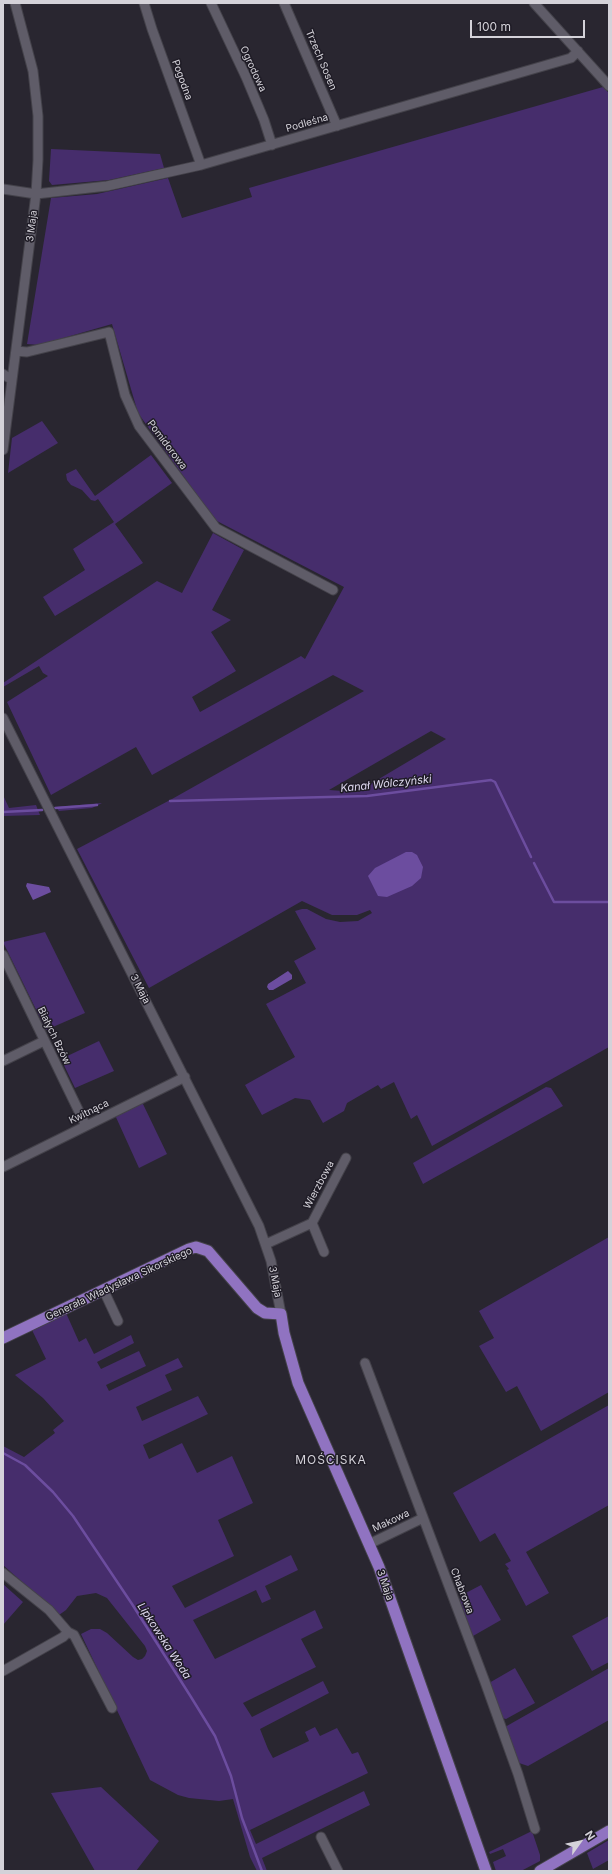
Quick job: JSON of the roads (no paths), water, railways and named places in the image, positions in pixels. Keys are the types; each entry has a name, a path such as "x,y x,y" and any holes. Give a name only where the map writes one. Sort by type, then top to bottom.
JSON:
{"main road":[{"name":"Generała Władysława Sikorskiego","path":"3,1338 189,1249 200,1247 211,1254 256,1308 265,1314 281,1314"},
{"name":"3 Maja","path":"281,1314 284,1333 298,1383 369,1544 486,1871"},
{"path":"540,1871 609,1831"}],"street":[{"name":"3 Maja","path":"3,450 36,194 39,140 36,96 28,50 15,3"},
{"name":"Pogodna","path":"144,3 152,30 201,165"},
{"name":"Ogrodowa","path":"211,3 246,77 264,120 272,145"},
{"name":"Trzech Sosen","path":"284,3 337,126"},
{"path":"534,3 609,86"},
{"name":"Podleśna","path":"3,189 36,194 106,186 201,165 572,58 578,51"},
{"name":"Pomidorowa","path":"16,351 28,352 109,332 125,395 139,426 216,528 333,590"},
{"path":"3,374 12,380"},
{"name":"3 Maja","path":"3,718 250,1207 266,1244 271,1261 281,1314"},
{"name":"Białych Bzów","path":"3,955 86,1126"},
{"path":"3,1061 44,1041"},
{"name":"Kwitnąca","path":"3,1167 185,1077"},
{"name":"Wierzbowa","path":"266,1244 312,1223 346,1158"},
{"name":"Wierzbowa","path":"312,1223 324,1252"},
{"path":"104,1291 118,1321"},
{"name":"Chabrowa","path":"365,1363 420,1505 423,1518 485,1682 535,1829"},
{"name":"Makowa","path":"369,1544 423,1518"},
{"path":"3,1573 50,1610 68,1632 74,1635 112,1708"},
{"path":"3,1671 63,1637 68,1632"},
{"path":"321,1837 338,1871"}],"waterway":[{"name":"Kanał Wólczyński","path":"170,801 367,796 491,780 495,782 531,857"},
{"name":"Kanał Wólczyński","path":"55,808 97,805"},
{"name":"Kanał Wólczyński","path":"3,812 42,810"},
{"name":"Kanał Wólczyński","path":"534,863 554,902 609,902"},
{"name":"Lipkowska Woda","path":"3,1453 25,1465 53,1492 73,1516 132,1604 191,1697 215,1736 231,1776 242,1818 262,1871"}],"district":[{"name":"MOŚCISKA","path":"331,1460"}]}
